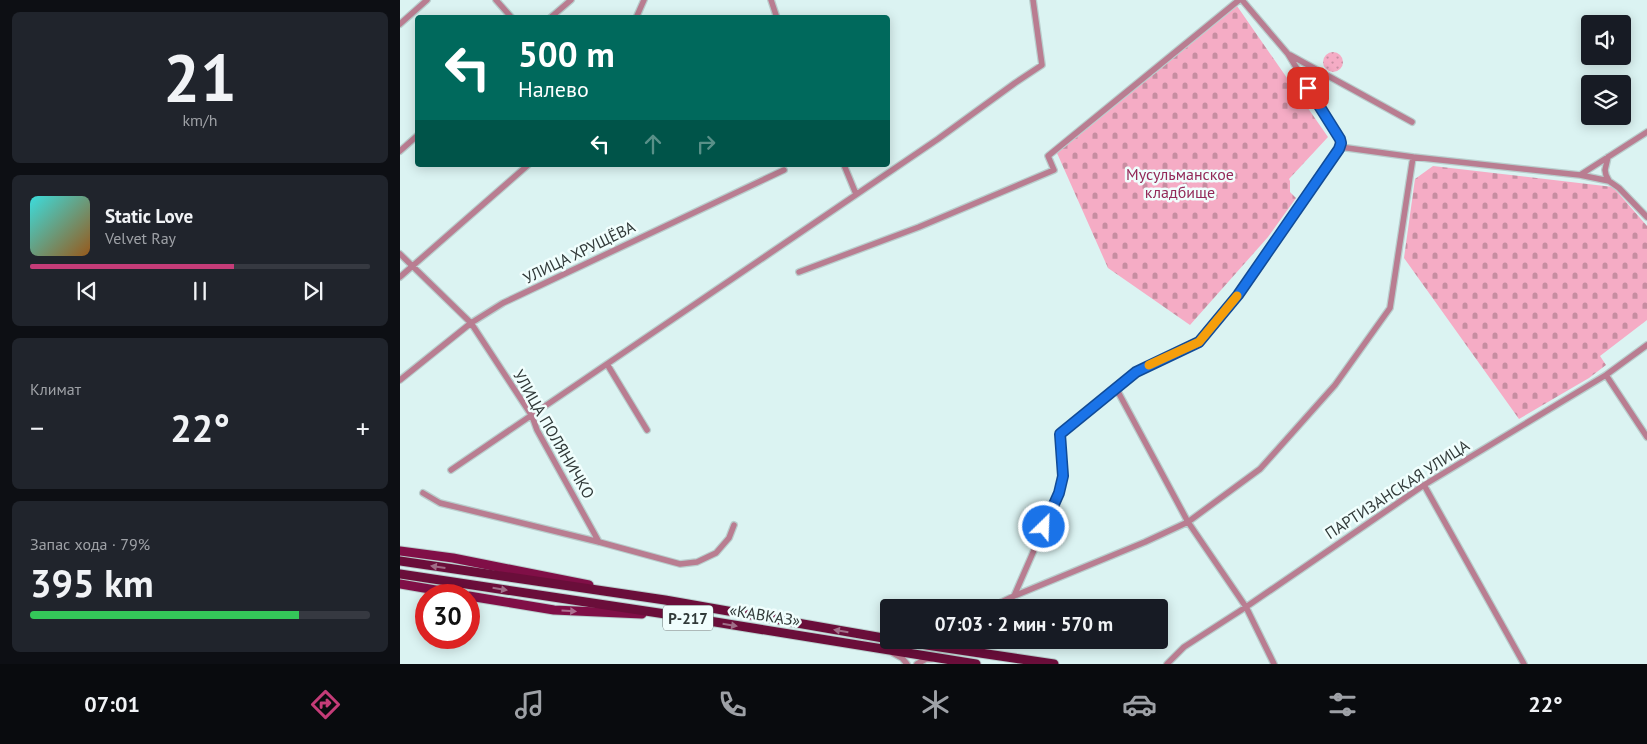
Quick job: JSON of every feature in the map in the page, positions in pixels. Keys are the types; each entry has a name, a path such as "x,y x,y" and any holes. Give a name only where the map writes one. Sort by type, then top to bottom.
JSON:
{"highway":[{"name":"«КАВКАЗ»","path":"400,561 665,600 880,637"},
{"name":"«КАВКАЗ»","path":"400,574 976,664"},
{"path":"970,649 1054,664"}],"main road":[{"name":"Р-217","path":"400,551 453,558 665,600"},
{"name":"Р-217","path":"400,584 415,586"},
{"name":"Р-217","path":"480,597 554,610 672,615"}],"street":[{"path":"400,24 427,0"},
{"path":"496,0 509,15"},
{"path":"554,15 571,0"},
{"path":"637,15 644,0"},
{"path":"771,0 776,15"},
{"path":"451,470 1042,65 1033,0"},
{"path":"799,272 919,227 1054,170 1048,156 1240,0 1288,54 1340,139 1340,147 1238,295 1199,342 1136,372 1060,434 1063,476 1059,493 1014,596"},
{"path":"1288,54 1412,122"},
{"path":"1580,176 1647,132"},
{"path":"400,151 415,138"},
{"path":"1340,147 1610,181"},
{"path":"1008,599 1188,522 1260,469 1335,385 1390,308 1413,157"},
{"path":"1608,157 1605,170 1610,181 1647,217"},
{"path":"400,277 526,167"},
{"path":"845,167 856,194"},
{"name":"УЛИЦА ХРУЩЁВА","path":"400,380 471,323 504,303 784,170"},
{"name":"УЛИЦА ПОЛЯНИЧКО","path":"400,254 471,323 532,416 537,430 599,542"},
{"name":"ПАРТИЗАНСКАЯ УЛИЦА","path":"1170,662 1184,646 1246,607 1424,485 1606,375 1647,345"},
{"path":"607,364 647,430"},
{"path":"1606,375 1647,437"},
{"path":"1116,388 1188,522 1246,607 1274,664"},
{"path":"1424,485 1524,664"},
{"path":"423,493 440,503 680,564 697,562 716,553 729,538 734,525"},
{"path":"886,650 902,658 907,664"},
{"path":"917,664 926,659 938,658"}],"green space":[{"name":"Мусульманское кладбище","path":"1237,6 1328,137 1289,179 1290,192 1296,198 1268,237 1190,325 1108,268 1057,153"},
{"path":"1333,52 1340,55 1343,62 1340,69 1333,72 1326,69 1323,62 1326,55"},
{"path":"1433,166 1613,187 1647,226 1647,320 1600,356 1606,365 1589,378 1519,419 1404,258 1415,179"}],"slow traffic":[{"path":"1149,365 1199,342 1237,296"}],"route":[{"path":"1044,527 1059,493 1063,476 1060,434 1136,372 1168,355 1199,342 1238,295 1339,149 1340,139 1308,88"}]}
